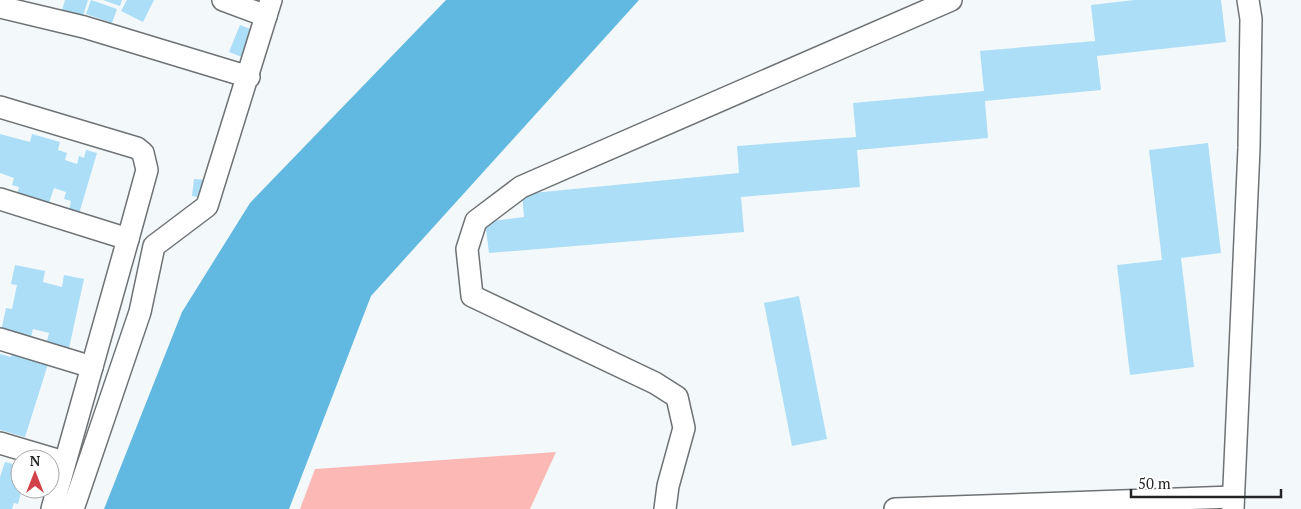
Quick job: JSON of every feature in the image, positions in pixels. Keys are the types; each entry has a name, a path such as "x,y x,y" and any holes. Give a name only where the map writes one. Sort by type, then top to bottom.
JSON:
{"street":[{"path":"73,509 140,312 154,246 207,206 249,77 268,8 223,0"},
{"path":"665,509 668,486 684,428 678,397 655,383 472,296 467,249 476,221 521,187 952,0"},
{"path":"895,509 1233,503 1249,148 1251,20 1248,0"},
{"path":"0,7 84,27 249,77"},
{"path":"0,107 137,148 144,153 147,170 52,509"},
{"path":"0,199 128,238"},
{"path":"0,339 92,367"},
{"path":"0,443 64,462"}],"shaded area":[{"path":"556,452 530,509 300,509 315,469"}],"water":[{"path":"446,0 639,0 371,296 289,509 104,509 182,312 250,203"}],"building":[{"path":"65,0 88,0 83,16 62,10"},
{"path":"91,0 117,9 112,23 86,14"},
{"path":"103,0 122,0 120,6"},
{"path":"127,0 154,0 143,22 121,11"},
{"path":"1134,0 1221,0 1226,42 1097,56 1101,90 985,101 988,138 857,150 860,187 741,197 744,232 489,253 485,222 524,217 522,194 739,173 737,146 856,137 853,103 984,91 980,51 1095,41 1091,5"},
{"path":"240,25 258,32 247,59 229,52"},
{"path":"0,134 30,142 32,134 60,142 58,150 67,153 65,160 77,164 79,156 84,158 86,150 97,153 79,214 69,211 71,201 64,199 66,192 54,188 49,203 17,194 19,187 12,185 14,178 0,173"},
{"path":"1208,143 1221,253 1181,258 1194,367 1130,375 1117,265 1162,260 1149,150"},
{"path":"194,179 208,180 205,198 192,196"},
{"path":"15,265 45,271 43,282 62,287 64,275 84,279 68,353 45,348 49,333 33,329 29,345 0,336 6,308 12,309 17,285 11,284"},
{"path":"799,296 827,439 792,446 764,303"},
{"path":"13,350 49,361 25,437 0,430 0,354 11,357"},
{"path":"5,462 10,463 10,499 19,499 18,504 14,503 12,509 0,509 0,477"}]}
